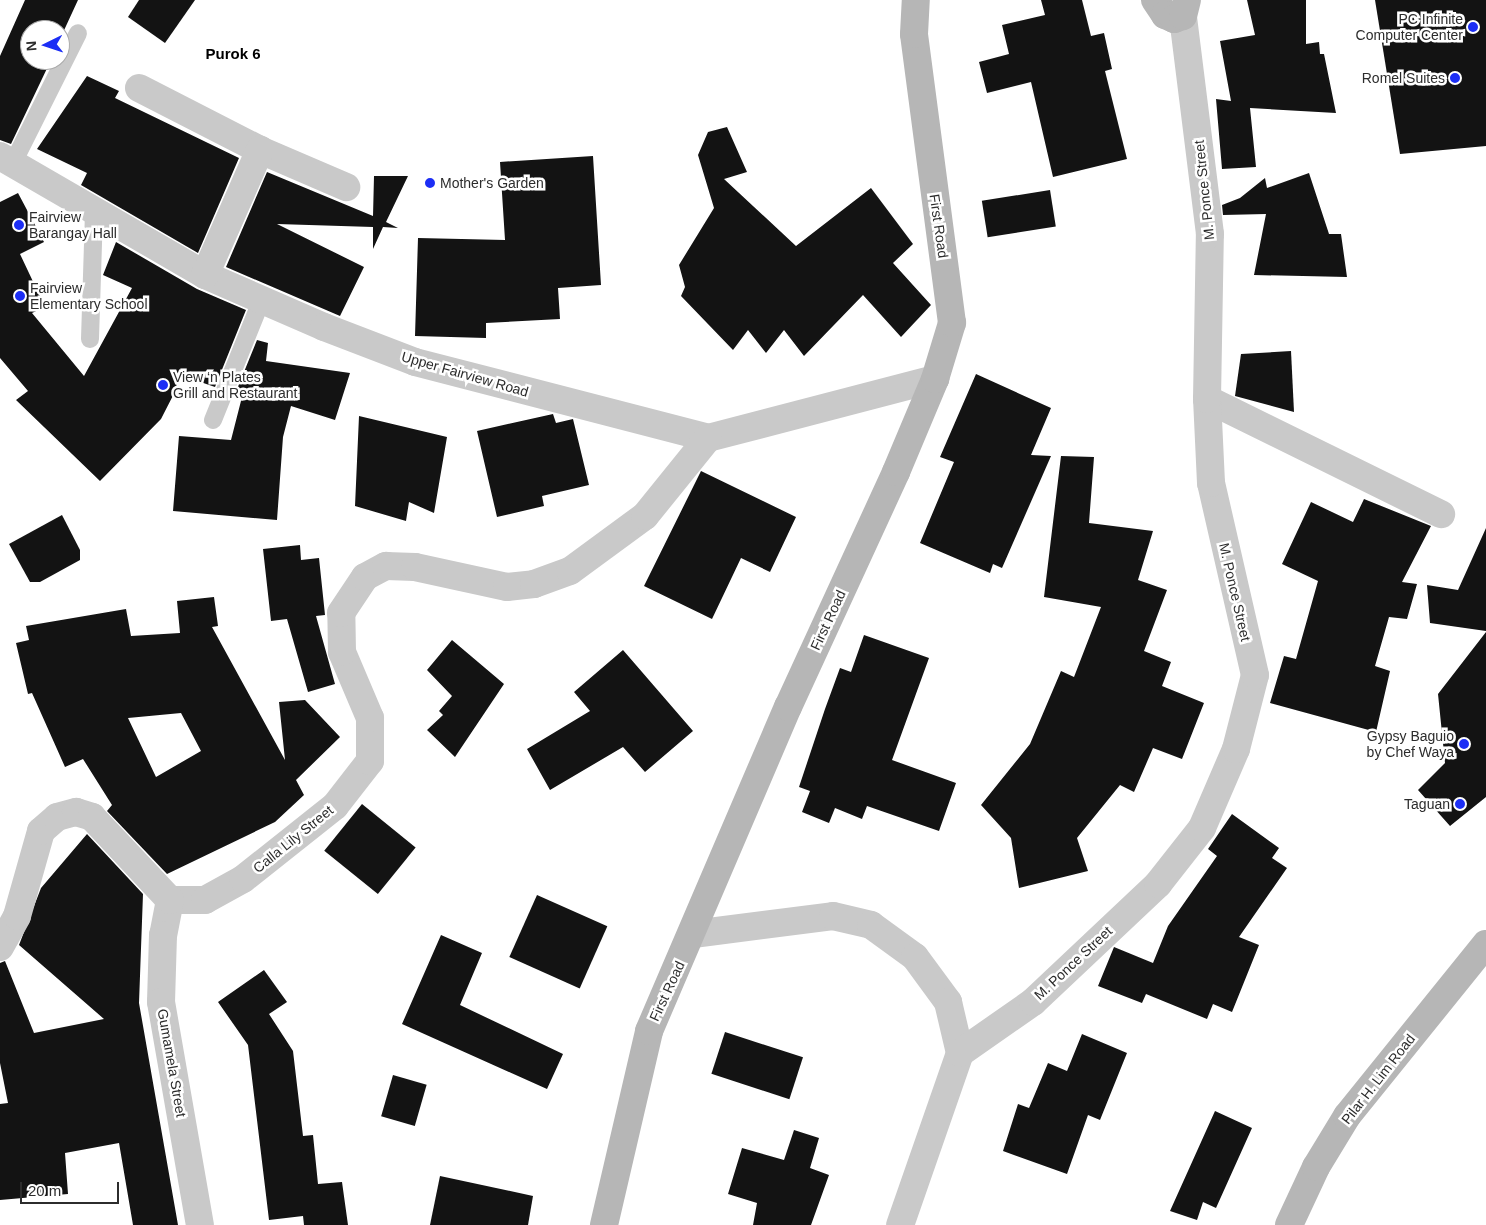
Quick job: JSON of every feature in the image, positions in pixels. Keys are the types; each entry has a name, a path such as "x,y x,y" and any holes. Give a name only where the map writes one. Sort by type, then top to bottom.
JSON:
{"street":[{"name":"First Road","path":"604,1225 649,1031 693,934 788,707 936,379 952,324 914,34 916,0"},
{"path":"1155,0 1165,15 1185,8"},
{"name":"M. Ponce Street","path":"960,1053 1033,1002 1158,884 1202,828 1236,749 1255,675 1211,483 1206,399 1210,234 1185,8"},
{"path":"139,88 260,150 346,187"},
{"path":"205,275 260,150"},
{"name":"Upper Fairview Road","path":"6,160 205,275 415,362 708,438 936,379"},
{"path":"1206,399 1441,514"},
{"name":"Calla Lily Street","path":"170,900 205,900 243,879 334,806 370,761 370,718 342,652 341,613 365,577 386,566 415,567 507,587 534,584 570,571 645,516 708,438"},
{"path":"0,947 17,916 42,832 57,817 76,812 92,817 170,900"},
{"name":"Gumamela Street","path":"170,900 163,935 161,1002 200,1225"},
{"path":"693,934 833,916 871,925 914,957 948,1002 960,1053 900,1225"},
{"name":"Pilar H. Lim Road","path":"1289,1225 1316,1167 1347,1116 1486,944"}],"lane":[{"path":"6,160 78,33"},
{"path":"90,339 94,210"},
{"path":"213,420 262,299"}],"building":[{"path":"25,0 78,0 69,20 20,20 20,70 46,70 11,144 0,140 0,56"},
{"path":"139,0 195,0 165,43 128,17"},
{"path":"1041,0 1082,0 1091,36 1104,33 1112,69 1105,71 1127,159 1053,177 1031,82 987,93 979,62 1009,54 1002,25 1045,15"},
{"path":"1247,0 1306,0 1306,44 1319,42 1320,54 1324,54 1336,113 1250,108 1256,167 1222,169 1216,99 1231,101 1220,41 1255,35"},
{"path":"1375,0 1486,0 1486,146 1400,154"},
{"path":"87,76 119,91 115,98 239,158 198,253 81,185 87,173 37,149"},
{"path":"727,127 747,172 724,179 796,246 871,188 913,244 893,263 931,305 901,337 863,295 804,356 784,330 766,353 748,330 733,350 681,296 685,287 679,265 714,208 698,155 708,132"},
{"path":"593,156 601,285 558,288 560,319 486,323 486,338 415,336 418,238 505,240 500,162"},
{"path":"267,172 373,216 374,176 408,176 386,222 398,228 383,227 373,249 373,227 277,224 364,267 340,316 226,267"},
{"path":"1309,173 1329,234 1341,234 1347,277 1254,275 1266,214 1223,215 1222,205 1240,198 1265,178 1267,188"},
{"path":"1050,190 1056,227 988,237 982,201"},
{"path":"18,193 44,242 20,254 45,307 32,313 84,376 132,288 103,275 116,242 197,289 246,310 215,387 183,376 161,419 100,481 16,400 28,391 0,358 0,202"},
{"path":"257,340 268,343 266,361 350,373 335,420 291,406 283,437 277,520 173,511 179,436 231,440 242,397 235,394"},
{"path":"1291,351 1294,412 1235,396 1241,354"},
{"path":"976,374 1051,408 1031,455 1051,456 1002,568 993,564 990,573 920,543 954,462 940,457"},
{"path":"553,414 556,423 573,419 589,485 542,496 544,506 497,517 477,431"},
{"path":"359,416 447,437 434,513 409,502 406,521 355,506"},
{"path":"1061,456 1094,457 1089,523 1153,531 1138,580 1167,590 1144,651 1171,662 1162,686 1204,703 1182,759 1153,748 1134,792 1120,785 1077,838 1088,871 1019,888 1011,838 981,805 1030,744 1061,671 1074,677 1101,607 1044,597"},
{"path":"701,471 796,517 770,572 741,558 712,619 644,586"},
{"path":"1364,499 1431,526 1402,582 1417,584 1407,619 1389,617 1375,666 1390,671 1376,732 1270,703 1284,656 1296,659 1318,581 1282,564 1311,502 1353,522"},
{"path":"62,515 80,550 80,560 40,582 30,582 9,544"},
{"path":"1486,528 1486,631 1430,623 1427,585 1458,590"},
{"path":"300,545 301,560 319,558 325,615 316,616 335,684 308,692 287,619 271,621 263,549"},
{"path":"214,597 218,626 212,627 285,760 279,702 305,700 340,737 296,780 304,795 275,822 167,874 107,811 112,805 83,759 65,767 32,693 28,694 16,643 29,640 26,626 126,609 131,636 180,633 177,601","holes":["181,713 201,751 156,777 128,718"]},
{"name":"Gypsy Baguio by Chef Waya","path":"1486,632 1486,797 1450,826 1418,790 1445,763 1438,694"},
{"path":"864,635 929,658 892,760 956,783 939,831 867,806 862,819 835,808 829,823 802,812 810,791 799,787 825,709 840,668 851,672"},
{"path":"452,640 504,684 455,757 427,730 443,715 439,711 452,696 427,670"},
{"path":"623,650 693,731 645,772 623,747 550,790 527,749 590,711 574,692"},
{"path":"362,804 416,847 378,894 324,851"},
{"path":"1232,814 1279,848 1272,858 1287,868 1239,937 1259,945 1232,1012 1213,1004 1207,1019 1146,994 1142,1003 1098,986 1114,947 1153,963 1168,926 1217,856 1208,849"},
{"path":"87,834 143,894 139,1003 178,1225 133,1225 119,1143 65,1153 68,1194 0,1200 0,1104 8,1103 0,1063 0,963 5,961 34,1033 104,1019 19,945 41,888"},
{"path":"537,895 607,926 580,988 509,957"},
{"path":"441,935 482,953 460,1005 563,1054 547,1089 402,1024"},
{"path":"264,970 287,1002 269,1014 293,1051 303,1136 313,1135 318,1184 342,1182 348,1225 304,1225 303,1216 269,1220 248,1045 218,1002"},
{"path":"725,1032 803,1057 789,1099 711,1074"},
{"path":"1082,1034 1127,1053 1100,1120 1088,1115 1067,1174 1003,1151 1018,1104 1029,1108 1048,1063 1067,1071"},
{"path":"393,1075 427,1085 415,1126 381,1116"},
{"path":"1215,1111 1252,1128 1216,1208 1203,1202 1197,1220 1170,1211"},
{"path":"794,1130 819,1138 810,1168 829,1175 811,1225 753,1225 757,1203 728,1194 742,1148 784,1160"},
{"path":"440,1176 533,1196 528,1225 430,1225"}],"place":[{"name":"PC Infinite Computer Center","path":"1473,27"},
{"name":"Romel Suites","path":"1455,78"},
{"name":"Mother's Garden","path":"430,183"},
{"name":"Fairview Barangay Hall","path":"19,225"},
{"name":"Fairview Elementary School","path":"20,296"},
{"name":"View ‘n Plates Grill and Restaurant","path":"163,385"},
{"name":"Gypsy Baguio by Chef Waya","path":"1464,744"},
{"name":"Taguan","path":"1460,804"}],"district":[{"name":"Purok 6","path":"233,54"}]}
